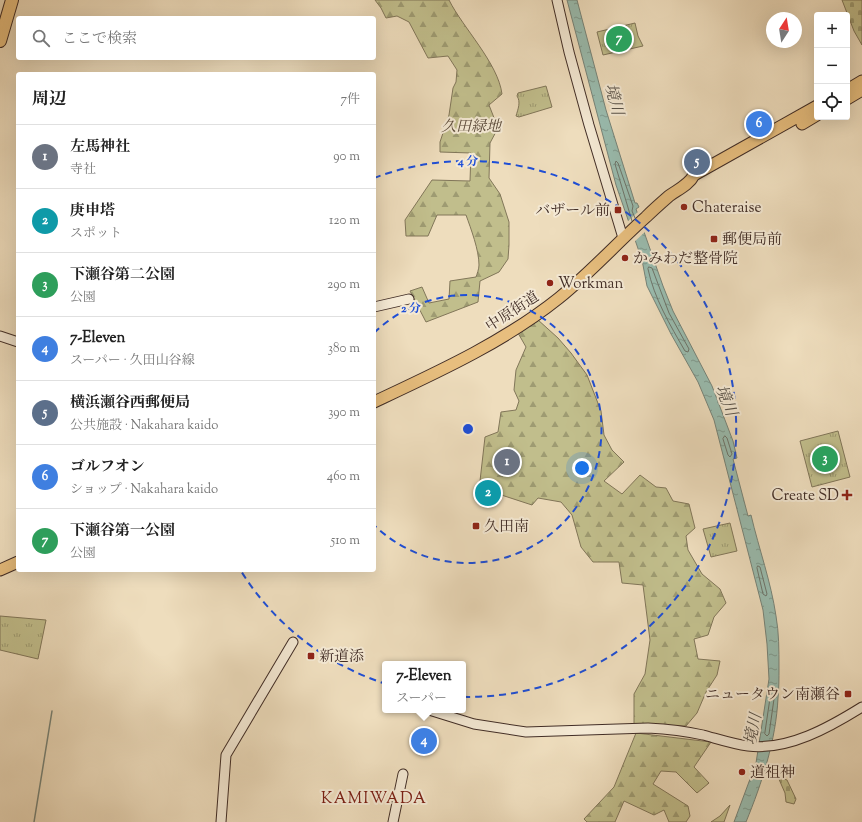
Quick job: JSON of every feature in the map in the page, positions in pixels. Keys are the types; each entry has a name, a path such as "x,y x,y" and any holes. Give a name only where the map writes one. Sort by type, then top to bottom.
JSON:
{"highway":[{"path":"0,41 4,14 12,0"}],"main road":[{"path":"850,88 862,81"},
{"path":"850,97 862,90"},
{"path":"814,108 694,176 692,180 697,181 703,178 814,118"},
{"name":"中原街道","path":"376,401 488,345 523,324 570,289 669,196 692,180"},
{"path":"0,570 16,563"}],"street":[{"path":"557,0 587,118 625,237"},
{"path":"376,307 409,299"},
{"path":"0,336 16,341"},
{"path":"221,822 226,754 293,642"},
{"path":"439,713 474,724 526,732 642,728 667,729 690,732 752,746 778,744 812,734 862,707"},
{"path":"393,822 403,774"}],"green space":[{"name":"久田緑地","path":"375,0 449,0 494,70 502,94 489,105 498,128 490,143 489,178 500,194 509,222 508,259 499,272 480,281 478,302 426,322 410,291 422,287 429,303 449,299 450,281 476,277 479,267 478,253 466,215 437,215 428,236 406,236 405,220 432,180 470,181 471,153 440,152 440,142 449,115 457,70 448,56 428,58 409,22 397,16 386,18"},
{"path":"842,0 862,0 862,45 850,21 850,12 847,12"},
{"path":"635,23 638,36 643,46 603,55 597,32"},
{"path":"546,86 552,107 519,117 516,116 519,103 517,96 518,93"},
{"path":"537,319 558,338 587,375 601,411 604,435 612,450 624,462 604,481 622,494 640,475 656,487 666,488 673,501 689,504 695,528 686,536 688,550 702,574 720,589 726,603 714,617 708,635 694,639 698,659 720,661 717,675 706,692 697,713 686,726 634,724 634,694 645,674 650,640 643,585 622,583 619,562 593,562 581,547 572,515 561,502 538,498 532,505 483,489 480,481 485,437 498,432 501,412 516,410 519,401 514,390 516,370 526,347 518,333"},
{"path":"838,431 850,477 812,487 800,441"},
{"path":"730,523 737,551 711,557 703,529"},
{"path":"0,616 46,620 38,659 0,650"},
{"path":"636,733 711,742 694,767 709,783 697,793 676,772 661,771 653,784 688,806 690,816 686,822 669,822 664,810 654,815 624,801 615,822 587,822 584,819 614,787"},
{"path":"778,777 787,780 796,799 794,804 786,802 785,793"},
{"path":"730,805 724,822 711,822 720,816"}],"water":[{"path":"567,0 577,0 606,110 635,203 637,203 639,207 636,209 663,286 673,311 712,386 733,441 737,458 733,459 748,516 751,515 774,603 779,642 777,714 767,761 746,822 734,822 756,763 769,679 763,610 714,420 698,382 671,334 647,286 642,260 616,185"}],"pier":[{"path":"639,211 646,231 633,243 626,223"}],"waterway":[{"path":"34,822 52,711"}],"place":[{"name":"下瀬谷第一公園","path":"619,39"},
{"name":"ゴルフオン","path":"759,124"},
{"name":"横浜瀬谷西郵便局","path":"697,162"},
{"name":"Chateraise","path":"684,207"},
{"name":"バザール前","path":"618,210"},
{"name":"郵便局前","path":"714,239"},
{"name":"かみわだ整骨院","path":"625,258"},
{"name":"Workman","path":"550,283"},
{"name":"下瀬谷第二公園","path":"825,459"},
{"name":"左馬神社","path":"507,462"},
{"name":"庚申塔","path":"488,493"},
{"name":"Create SD","path":"847,495"},
{"name":"久田南","path":"476,526"},
{"name":"新道添","path":"311,656"},
{"name":"ニュータウン南瀬谷","path":"848,694"},
{"name":"7-Eleven","path":"424,741"},
{"name":"道祖神","path":"742,772"}],"district":[{"name":"KAMIWADA","path":"374,797"}],"water label":[{"name":"境川","path":"615,99"},
{"name":"境川","path":"727,400"},
{"name":"境川","path":"752,729"}]}
